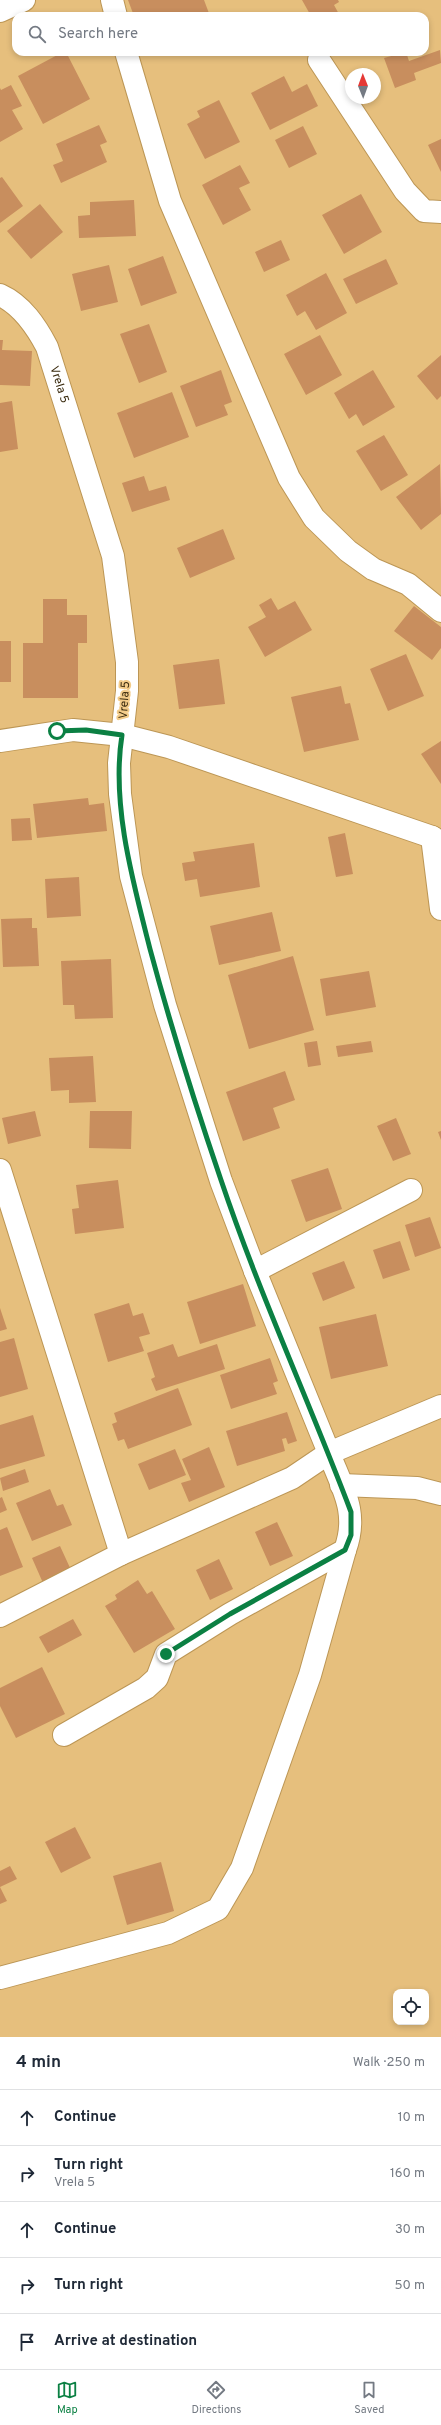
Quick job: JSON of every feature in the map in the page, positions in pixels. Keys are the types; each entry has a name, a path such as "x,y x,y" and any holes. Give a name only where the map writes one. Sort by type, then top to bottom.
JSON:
{"street":[{"path":"0,11 24,0"},
{"path":"112,0 115,12"},
{"path":"127,56 170,201 289,478 314,518 348,551 373,569 408,584 441,611"},
{"path":"319,60 405,191 424,211 441,212"},
{"name":"Vrela 5","path":"0,295 20,308 32,321 47,347 113,556 126,662 127,691 118,763 120,794 131,876 165,1005 221,1181 255,1271 326,1445 351,1512 351,1535 345,1550 310,1674 242,1868 218,1910 168,1933 0,1978"},
{"path":"0,741 73,730 122,735 169,747 436,840 441,909"},
{"path":"0,1170 121,1554"},
{"path":"255,1271 411,1190"},
{"path":"0,1616 121,1554 292,1478 326,1445 441,1406"},
{"path":"341,1485 417,1488 441,1494"},
{"path":"64,1735 146,1688 157,1678 166,1654 230,1614 345,1550"}],"building":[{"path":"128,0 204,0 208,12 132,12"},
{"path":"302,0 338,0 339,2 334,5 338,12 309,12"},
{"path":"440,50 441,63 414,73 416,80 395,88 384,58 391,56 407,56 409,61 423,56 429,56 429,54"},
{"path":"56,56 68,56 90,99 43,124 18,76"},
{"path":"284,76 292,92 307,84 318,106 270,130 251,93"},
{"path":"11,85 22,106 12,110 23,129 0,142 0,88 1,90"},
{"path":"219,100 240,142 205,159 187,124 200,117 197,111"},
{"path":"99,125 107,142 100,145 107,162 61,183 53,165 63,161 56,144"},
{"path":"303,126 317,154 289,168 275,140"},
{"path":"441,139 441,172 428,145"},
{"path":"240,165 250,183 239,188 251,210 223,225 202,185"},
{"path":"2,177 23,206 0,223 0,178"},
{"path":"361,194 382,232 344,254 322,215"},
{"path":"134,200 136,236 79,238 78,216 90,215 90,202"},
{"path":"40,204 63,232 31,259 7,231"},
{"path":"281,240 290,260 264,272 255,252"},
{"path":"163,256 177,293 141,306 128,269"},
{"path":"386,259 398,284 356,304 343,279"},
{"path":"109,265 118,302 81,311 72,274"},
{"path":"326,273 347,313 316,330 305,311 297,316 286,295"},
{"path":"149,324 167,372 139,383 120,334"},
{"path":"320,335 342,375 306,395 284,354"},
{"path":"0,340 3,340 2,350 32,351 30,386 0,385"},
{"path":"441,355 441,396 437,400 417,376"},
{"path":"221,370 232,402 224,405 228,415 196,427 180,386"},
{"path":"373,370 395,407 363,426 356,414 349,419 334,393"},
{"path":"172,392 189,437 134,458 117,413"},
{"path":"12,401 18,449 0,452 0,403"},
{"path":"384,435 408,475 381,491 356,451"},
{"path":"440,464 441,514 421,530 396,497"},
{"path":"144,476 149,491 166,486 170,500 132,512 122,483"},
{"path":"223,529 235,559 190,578 177,548"},
{"path":"271,598 278,610 295,601 312,630 265,657 248,627 266,617 259,605"},
{"path":"43,599 67,599 67,615 87,615 87,643 78,643 78,698 23,698 23,643 43,643"},
{"path":"414,606 441,627 441,648 432,660 394,631"},
{"path":"0,641 11,641 11,682 0,682"},
{"path":"406,654 424,696 388,711 370,669"},
{"path":"219,659 225,704 179,709 173,665"},
{"path":"341,686 345,704 350,703 359,740 304,752 291,697"},
{"path":"441,741 441,784 421,754"},
{"path":"88,798 89,805 104,803 107,831 37,838 33,804"},
{"path":"30,818 32,840 12,841 11,819"},
{"path":"345,833 353,874 336,877 328,837"},
{"path":"254,843 260,887 200,897 197,879 185,881 182,863 195,861 193,852"},
{"path":"79,877 81,916 47,918 45,879"},
{"path":"272,912 281,951 219,965 210,926"},
{"path":"32,918 32,928 37,928 39,966 3,967 1,919"},
{"path":"293,956 314,1030 249,1049 228,975"},
{"path":"111,959 113,1018 75,1019 74,1005 63,1005 61,961"},
{"path":"369,971 376,1007 326,1016 320,979"},
{"path":"317,1041 321,1065 308,1067 304,1043"},
{"path":"371,1041 373,1052 338,1057 336,1046"},
{"path":"93,1056 96,1102 69,1103 69,1090 51,1091 49,1058"},
{"path":"285,1071 295,1100 273,1108 280,1128 243,1141 226,1092"},
{"path":"35,1111 41,1136 8,1144 2,1118"},
{"path":"90,1111 132,1111 131,1149 89,1148"},
{"path":"396,1118 411,1154 393,1161 377,1126"},
{"path":"441,1131 441,1140 438,1132"},
{"path":"328,1168 342,1209 306,1222 291,1180"},
{"path":"118,1180 124,1228 75,1234 72,1209 79,1208 76,1185"},
{"path":"430,1217 441,1248 415,1257 405,1225"},
{"path":"400,1241 410,1270 383,1279 373,1250"},
{"path":"344,1261 355,1288 323,1301 312,1273"},
{"path":"243,1284 256,1326 200,1344 187,1302"},
{"path":"129,1303 133,1316 143,1313 150,1334 139,1337 144,1351 108,1362 94,1314"},
{"path":"0,1308 7,1329 0,1331"},
{"path":"376,1314 388,1366 331,1379 319,1327"},
{"path":"14,1338 28,1389 0,1397 0,1342"},
{"path":"173,1344 178,1357 217,1344 225,1369 156,1391 151,1379 155,1377 147,1353"},
{"path":"270,1358 278,1381 273,1383 277,1394 231,1409 220,1375"},
{"path":"178,1388 192,1425 128,1449 124,1439 118,1441 112,1424 117,1422 114,1413"},
{"path":"287,1412 297,1441 288,1444 286,1438 282,1439 285,1451 237,1466 226,1431"},
{"path":"33,1415 45,1456 0,1469 0,1425"},
{"path":"209,1447 225,1487 189,1502 181,1483 191,1480 182,1459"},
{"path":"175,1449 186,1475 149,1490 138,1464"},
{"path":"25,1469 29,1482 3,1491 0,1478"},
{"path":"50,1489 57,1506 63,1504 72,1525 32,1541 16,1503"},
{"path":"2,1497 7,1510 0,1513 0,1498"},
{"path":"277,1522 293,1556 270,1566 255,1532"},
{"path":"7,1527 23,1567 0,1576 0,1530"},
{"path":"60,1546 71,1570 43,1583 32,1558"},
{"path":"219,1559 233,1589 210,1600 196,1570"},
{"path":"138,1580 147,1594 152,1591 175,1629 134,1653 105,1606 117,1599 115,1595"},
{"path":"73,1619 82,1635 48,1653 39,1637"},
{"path":"42,1667 65,1714 16,1738 0,1706 0,1688"},
{"path":"75,1827 91,1858 61,1873 45,1842"},
{"path":"161,1862 174,1911 127,1925 113,1876"},
{"path":"10,1866 17,1879 0,1887 0,1871"},
{"path":"0,1887 7,1901 0,1904"}],"route":[{"path":"57,731 103,731 122,735 118,763 120,794 131,876 165,1005 221,1181 255,1271 323,1437 351,1512 351,1535 345,1550 304,1575 230,1614 166,1654"}]}
